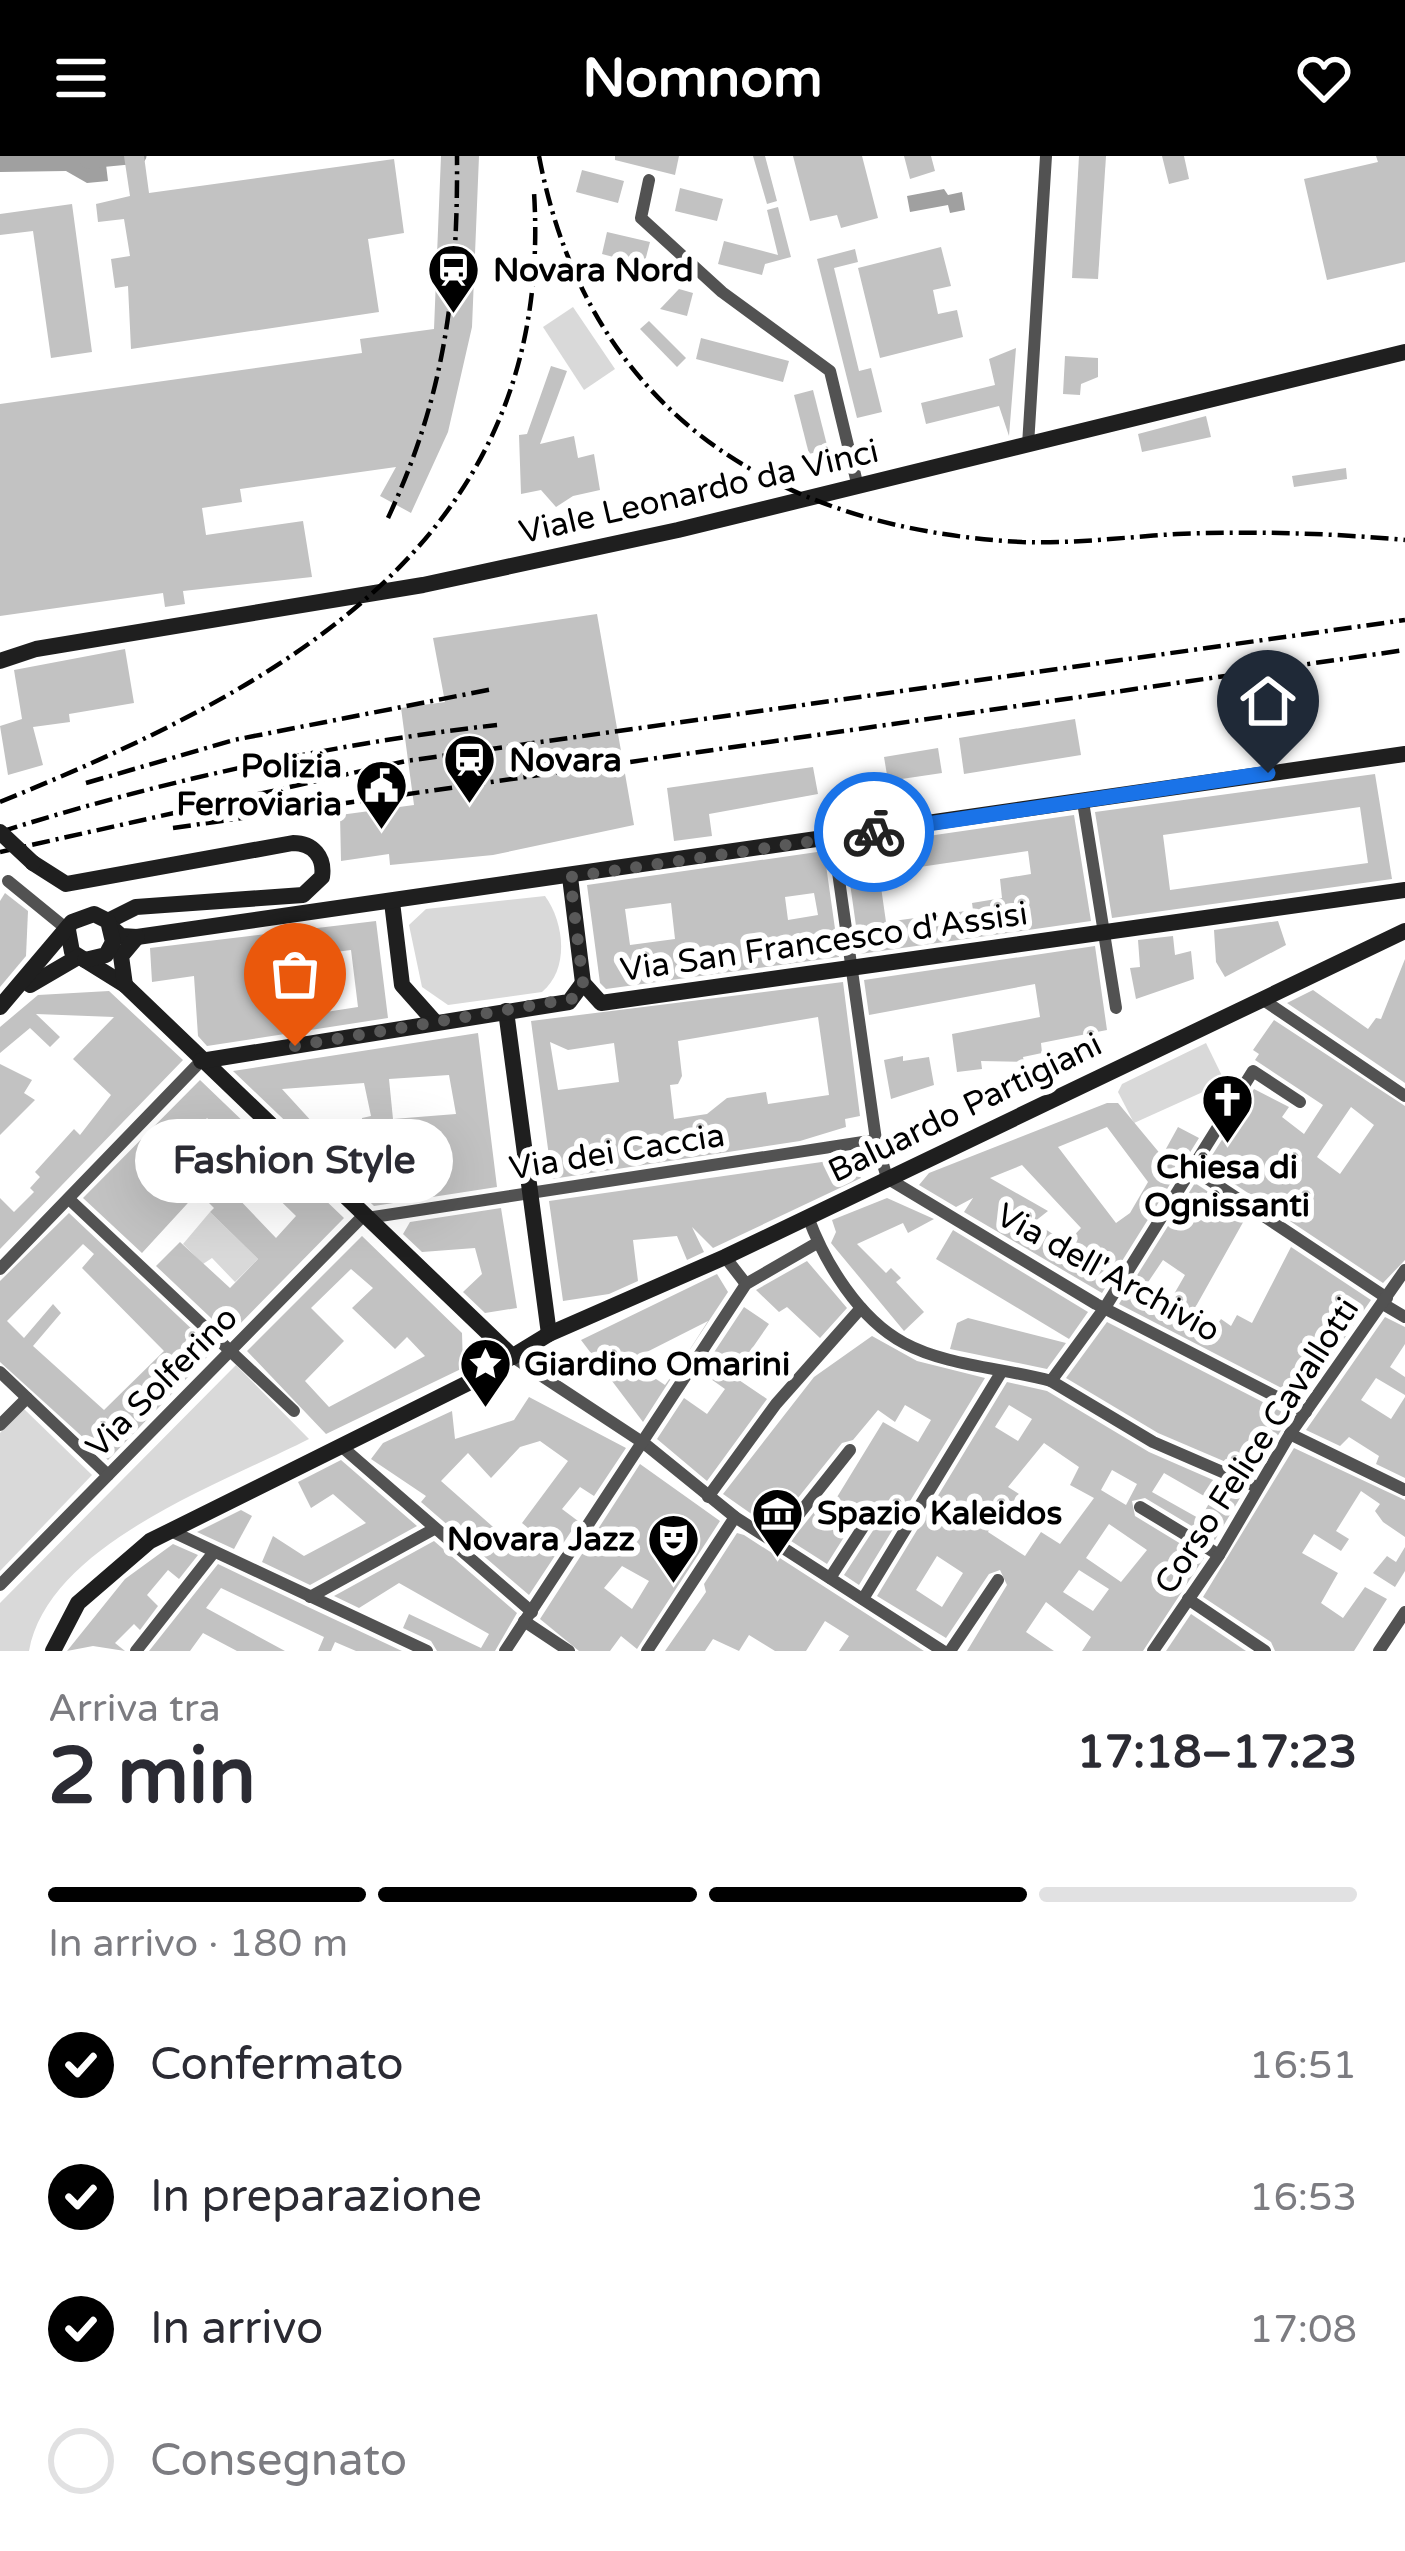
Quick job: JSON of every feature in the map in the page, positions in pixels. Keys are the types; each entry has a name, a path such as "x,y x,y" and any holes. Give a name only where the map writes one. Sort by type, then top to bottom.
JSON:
{"street":[{"path":"1028,445 1046,156"},
{"path":"650,180 641,218 722,292 830,371 858,487"},
{"name":"Viale Leonardo da Vinci","path":"0,661 36,649 423,585 858,487 1405,352"},
{"path":"0,1007 86,914 110,924 121,936 137,937 1405,754"},
{"path":"1083,802 1116,1009"},
{"path":"0,832 48,877 66,884 292,843 310,846 321,860 322,877 304,895 136,907 110,924"},
{"path":"833,837 876,1140 887,1178"},
{"path":"570,877 583,983"},
{"path":"8,880 68,930"},
{"name":"Via San Francesco d'Assisi","path":"201,1061 568,1002 583,983 601,1003 1405,890"},
{"path":"392,902 403,985 435,1022"},
{"path":"19,991 81,959 99,959 110,949 110,924"},
{"path":"68,930 68,945 81,959 125,985 513,1357 646,1444 733,1520 947,1651 998,1580"},
{"name":"Baluardo Partigiani","path":"53,1651 78,1603 150,1541 344,1450 549,1334 724,1257 1405,931"},
{"path":"125,985 121,956 137,937"},
{"path":"1262,999 1405,1096"},
{"path":"506,1011 549,1334"},
{"path":"0,1269 201,1061"},
{"path":"1051,1381 1106,1306 1253,1071 1300,1102"},
{"name":"Via dei Caccia","path":"364,1217 876,1140"},
{"path":"1190,1167 1405,1317"},
{"name":"Via dell'Archivio","path":"887,1178 1106,1306 1306,1412"},
{"path":"70,1200 294,1411"},
{"path":"808,1216 818,1243 861,1308 904,1344 1051,1381 1153,1442 1257,1487"},
{"name":"Via Solferino","path":"0,1585 364,1217"},
{"path":"505,1651 646,1444 746,1284 818,1243"},
{"path":"724,1257 746,1284"},
{"name":"Corso Felice Cavallotti","path":"1153,1651 1219,1555 1290,1434 1405,1270"},
{"path":"708,1497 776,1405 861,1308"},
{"path":"862,1599 1002,1371"},
{"path":"0,1372 109,1475"},
{"path":"0,1425 27,1398"},
{"path":"1290,1434 1405,1490"},
{"path":"344,1450 569,1651"},
{"path":"776,1544 850,1450"},
{"path":"1140,1507 1219,1555"},
{"path":"647,1651 733,1520"},
{"path":"830,1579 867,1521"},
{"path":"310,1597 434,1528"},
{"path":"171,1531 428,1651"},
{"path":"136,1651 214,1552"},
{"path":"1189,1599 1265,1651"},
{"path":"1379,1651 1405,1612"}],"shaded area":[{"path":"0,156 105,156 108,181 87,183 66,171 0,172"},
{"path":"944,189 948,195 962,192 965,210 950,213 948,205 910,212 907,196"},
{"path":"573,307 615,369 584,390 543,327"},
{"path":"545,896 561,945 557,971 542,992 448,1005 422,987 409,925 426,909"},
{"path":"1206,1043 1225,1082 1134,1123 1118,1092 1122,1084"},
{"path":"210,1212 258,1259 235,1282 212,1258 203,1264 183,1244"},
{"path":"236,1365 309,1439 188,1497 103,1549 69,1579 43,1613 29,1651 0,1651 0,1603"},
{"path":"23,1408 92,1475 0,1571 0,1433"}],"building":[{"path":"124,156 144,156 149,193 394,159 404,233 368,239 379,312 131,349 128,286 115,288 111,259 130,256 124,219 98,222 96,204 130,196"},
{"path":"441,156 479,156 472,327 448,432 411,513 380,496 396,467 240,489 242,502 202,508 206,535 303,521 312,577 183,591 185,604 165,607 163,593 0,616 0,404 362,353 360,339 434,329"},
{"path":"615,156 679,156 675,175 615,160"},
{"path":"753,156 765,156 777,201 767,204"},
{"path":"793,156 862,156 878,218 841,228 837,215 810,221"},
{"path":"904,156 931,156 935,171 910,179"},
{"path":"1079,156 1106,156 1098,279 1072,278"},
{"path":"1162,156 1184,156 1189,179 1169,184"},
{"path":"1376,156 1405,156 1405,262 1327,280 1304,179 1378,162"},
{"path":"582,170 624,181 618,203 576,192"},
{"path":"680,188 723,199 717,221 675,211"},
{"path":"72,204 92,352 51,358 33,231 0,235 0,214"},
{"path":"778,207 791,257 765,264 762,275 718,264 724,241 778,255 767,210"},
{"path":"607,232 650,242 644,265 602,254"},
{"path":"941,247 951,286 933,290 938,314 957,310 963,337 880,358 858,268"},
{"path":"855,249 858,262 834,268 859,371 871,368 882,412 857,418 817,259"},
{"path":"679,289 693,293 687,316 660,309"},
{"path":"649,321 686,358 677,367 640,329"},
{"path":"701,338 789,361 783,382 696,359"},
{"path":"1016,348 1009,436 999,406 926,424 921,403 995,385 989,359"},
{"path":"1065,356 1098,358 1098,377 1081,384 1080,395 1063,394"},
{"path":"551,366 567,371 540,444 574,436 578,458 594,454 600,490 573,496 556,507 541,490 521,494 519,435 527,434"},
{"path":"813,390 828,449 809,454 794,395"},
{"path":"1206,416 1211,437 1142,452 1138,434"},
{"path":"1346,468 1347,479 1294,487 1292,476"},
{"path":"597,614 634,825 493,855 390,865 389,854 341,861 340,815 414,805 401,708 445,702 433,638"},
{"path":"125,649 134,703 69,714 70,722 33,727 43,765 8,775 0,726 22,719 14,670"},
{"path":"1075,719 1081,755 964,774 959,738"},
{"path":"938,748 942,773 888,781 884,757"},
{"path":"813,767 818,794 709,814 712,836 674,841 667,788"},
{"path":"1375,774 1392,879 1112,918 1095,812","holes":["1360,807 1368,863 1170,890 1163,835"]},
{"path":"1074,815 1091,921 860,954 845,848","holes":["1028,851 1031,874 1000,879 1002,898 972,903 973,910 886,922 879,873"]},
{"path":"824,851 839,957 606,989 600,983 587,885","holes":["814,893 818,915 788,920 785,897","671,903 675,939 630,945 625,909"]},
{"path":"5,893 28,911 26,956 0,987 0,901"},
{"path":"376,921 388,1018 207,1046 198,1036 194,976 152,982 150,948","holes":["351,950 358,1007 287,1018 280,959"]},
{"path":"1278,921 1286,945 1225,977 1216,962 1214,930"},
{"path":"1173,936 1175,955 1191,951 1194,979 1136,999 1130,968 1140,967 1138,940"},
{"path":"1095,946 1107,1030 1041,1043 1042,1053 1023,1057 1024,1062 981,1061 982,1069 957,1072 952,1034 1040,1017 1035,984 869,1015 864,980"},
{"path":"1405,959 1405,1083 1287,1003 1313,990 1368,1029 1376,1018 1381,1019"},
{"path":"843,982 860,1116 845,1119 846,1127 800,1141 552,1179 531,1021","holes":["818,1017 829,1095 768,1104 766,1092 727,1098 707,1114 674,1119 670,1085 678,1084 682,1076 678,1041","550,1042 568,1050 614,1043 619,1082 558,1090"]},
{"path":"109,991 183,1060 0,1249 0,1198 14,1212 34,1192 30,1188 40,1177 35,1172 74,1129 80,1135 111,1095 73,1059 114,1017 36,1014 60,1037 50,1047 30,1028 0,1053 0,1027 38,995"},
{"path":"1274,1020 1405,1106 1405,1260 1383,1283 1206,1165 1254,1089 1289,1107 1282,1117 1304,1134 1323,1105 1255,1060 1259,1054 1253,1050","holes":["1351,1107 1374,1125 1340,1174 1317,1157"]},
{"path":"478,1033 497,1187 374,1206 233,1071","holes":["449,1075 456,1114 393,1119 389,1079","364,1083 371,1116 362,1118 362,1141 341,1121 314,1124 282,1089"]},
{"path":"903,1056 903,1061 929,1057 934,1085 891,1099 884,1060"},
{"path":"0,1064 32,1080 24,1093 35,1100 0,1135"},
{"path":"200,1080 344,1218 229,1335 156,1266 180,1242 230,1288 258,1259 210,1212 214,1208 198,1192 142,1253 83,1198","holes":["207,1118 255,1163 249,1170 296,1216 276,1238 211,1170 202,1178 176,1154"]},
{"path":"1107,1103 1118,1103 1162,1156 1178,1127 1199,1138 1102,1293 964,1212 973,1198 956,1207 919,1185 929,1173","holes":["1107,1127 1148,1182 1130,1213 1116,1223 1058,1147","1022,1165 1081,1228 1067,1243 1034,1222 1048,1211 990,1178"]},
{"path":"850,1158 861,1178 713,1248 692,1227 704,1252 687,1260 677,1236 633,1240 638,1281 609,1294 563,1301 549,1201"},
{"path":"1195,1183 1246,1217 1186,1324 1209,1337 1221,1319 1231,1326 1237,1315 1252,1323 1291,1247 1371,1300 1312,1385 1303,1380 1295,1395 1119,1304","holes":["1163,1260 1185,1275 1162,1315 1136,1300"]},
{"path":"887,1198 934,1219 908,1233 903,1223 857,1244 886,1273 891,1268 901,1278 896,1282 924,1312 904,1331 831,1243 836,1232 832,1220"},
{"path":"501,1208 517,1308 485,1313 463,1292 482,1274 475,1248 422,1252 403,1234 410,1222"},
{"path":"69,1213 214,1350 108,1460 0,1362 0,1281","holes":["83,1244 94,1254 82,1268 164,1351 104,1410 33,1346 61,1313 53,1304 24,1338 7,1321"]},
{"path":"953,1230 1088,1312 1069,1339 936,1259"},
{"path":"362,1236 462,1333 463,1368 326,1434 247,1351","holes":["351,1269 373,1288 352,1308 395,1349 407,1337 425,1356 329,1407 305,1381 344,1341 311,1308"]},
{"path":"807,1261 847,1308 820,1338 787,1307 779,1312 756,1290"},
{"path":"717,1274 728,1292 683,1360 708,1321 629,1361 665,1385 681,1363 643,1422 581,1340"},
{"path":"744,1307 769,1324 733,1376 767,1399 707,1481 657,1439 684,1398 707,1414 725,1389 701,1372"},
{"path":"1385,1317 1405,1327 1405,1344 1390,1367 1405,1377 1405,1395 1376,1378 1361,1400 1391,1419 1405,1397 1405,1478 1376,1464 1379,1456 1349,1437 1340,1446 1306,1430"},
{"path":"968,1318 1066,1343 1047,1369 950,1349 957,1323"},
{"path":"1107,1322 1290,1416 1254,1474 1158,1433 1066,1378"},
{"path":"872,1336 917,1361 985,1378 859,1585 844,1575 876,1526 872,1512 858,1515 827,1564 791,1541 826,1497 834,1502 883,1422 918,1442 931,1420 905,1405 895,1422 878,1410 853,1440 842,1443 773,1529 723,1494 814,1377"},
{"path":"1007,1382 1047,1391 1149,1452 1243,1493 1215,1540 1145,1498 1132,1501 1135,1516 1204,1558 1143,1651 1082,1651 1091,1637 1046,1602 1026,1632 1054,1651 967,1651 1007,1585 1000,1570 989,1574 946,1638 877,1596","holes":["1009,1405 1032,1419 1018,1441 995,1427","1044,1443 1079,1467 1070,1485 1094,1498 1060,1544 1041,1532 1025,1556 988,1532 1006,1499 1013,1502 1019,1494 1008,1487","1112,1470 1137,1484 1126,1505 1101,1490","1164,1473 1211,1500 1200,1519 1152,1492","1109,1524 1147,1550 1121,1582 1086,1558","937,1556 963,1573 942,1607 916,1590","1079,1570 1109,1589 1093,1611 1063,1592"]},
{"path":"529,1397 626,1448 594,1496 580,1487 562,1509 578,1521 529,1595 421,1502 426,1496 371,1459 383,1443 452,1411 455,1439 514,1420","holes":["540,1441 568,1461 522,1523 540,1538 526,1556 441,1481 468,1453 491,1478 520,1447"]},
{"path":"1294,1448 1405,1500 1405,1537 1383,1522 1375,1511 1380,1504 1361,1491 1336,1531 1349,1539 1341,1551 1314,1534 1302,1553 1338,1573 1321,1603 1343,1618 1365,1587 1387,1599 1354,1651 1275,1651 1271,1642 1203,1597"},
{"path":"341,1460 417,1526 310,1585 262,1562 273,1536 304,1556 366,1523 333,1494 311,1508 298,1482"},
{"path":"640,1464 720,1521 637,1649 621,1636 610,1651 579,1651 540,1619","holes":["622,1566 649,1581 632,1609 604,1588"]},
{"path":"241,1510 252,1516 234,1549 197,1532"},
{"path":"737,1533 924,1651 839,1651 849,1636 825,1621 806,1651 775,1651 749,1635 739,1651 713,1639 705,1651 665,1651 706,1592 704,1584"},
{"path":"434,1541 517,1613 495,1651 437,1651 431,1641 403,1628 409,1614 481,1648 489,1634 399,1583 359,1608 334,1596"},
{"path":"173,1544 198,1555 179,1579 168,1570 147,1595 158,1606 140,1630 134,1624 115,1643 125,1651 93,1646 67,1651 125,1579"},
{"path":"1405,1547 1405,1571 1395,1587 1373,1573 1387,1556 1396,1562"},
{"path":"218,1564 402,1651 356,1651 335,1642 331,1651 318,1651 324,1637 221,1588 206,1608 285,1651 237,1651 203,1633 190,1651 149,1651"},
{"path":"1191,1614 1246,1651 1166,1651"}],"waterway":[{"path":"87,161 139,156"}],"railway":[{"path":"388,518 423,428 444,341 455,252 457,156"},
{"path":"539,156 563,245 600,321 647,386 705,439 772,481 848,512 932,532 1022,542 1234,533 1405,540"},
{"path":"0,802 206,707 299,651 381,585 449,508 500,419 529,314 534,192"},
{"path":"0,852 406,761 1405,620"},
{"path":"173,828 1405,650"},
{"path":"86,783 234,740 493,689"},
{"path":"0,832 122,796 246,767 497,725"}],"way so far":[{"path":"295,1046 576,998 583,983 570,877 874,832"}],"place":[{"name":"Novara Nord","path":"454,316"},
{"name":"Novara","path":"470,806"},
{"name":"Polizia Ferroviaria","path":"381,831"},
{"name":"Fashion Style","path":"295,1046"},
{"name":"Chiesa di Ognissanti","path":"1227,1146"},
{"name":"Giardino Omarini","path":"485,1410"},
{"name":"Spazio Kaleidos","path":"778,1559"},
{"name":"Novara Jazz","path":"674,1585"}],"route":[{"path":"874,832 1268,773"}]}
